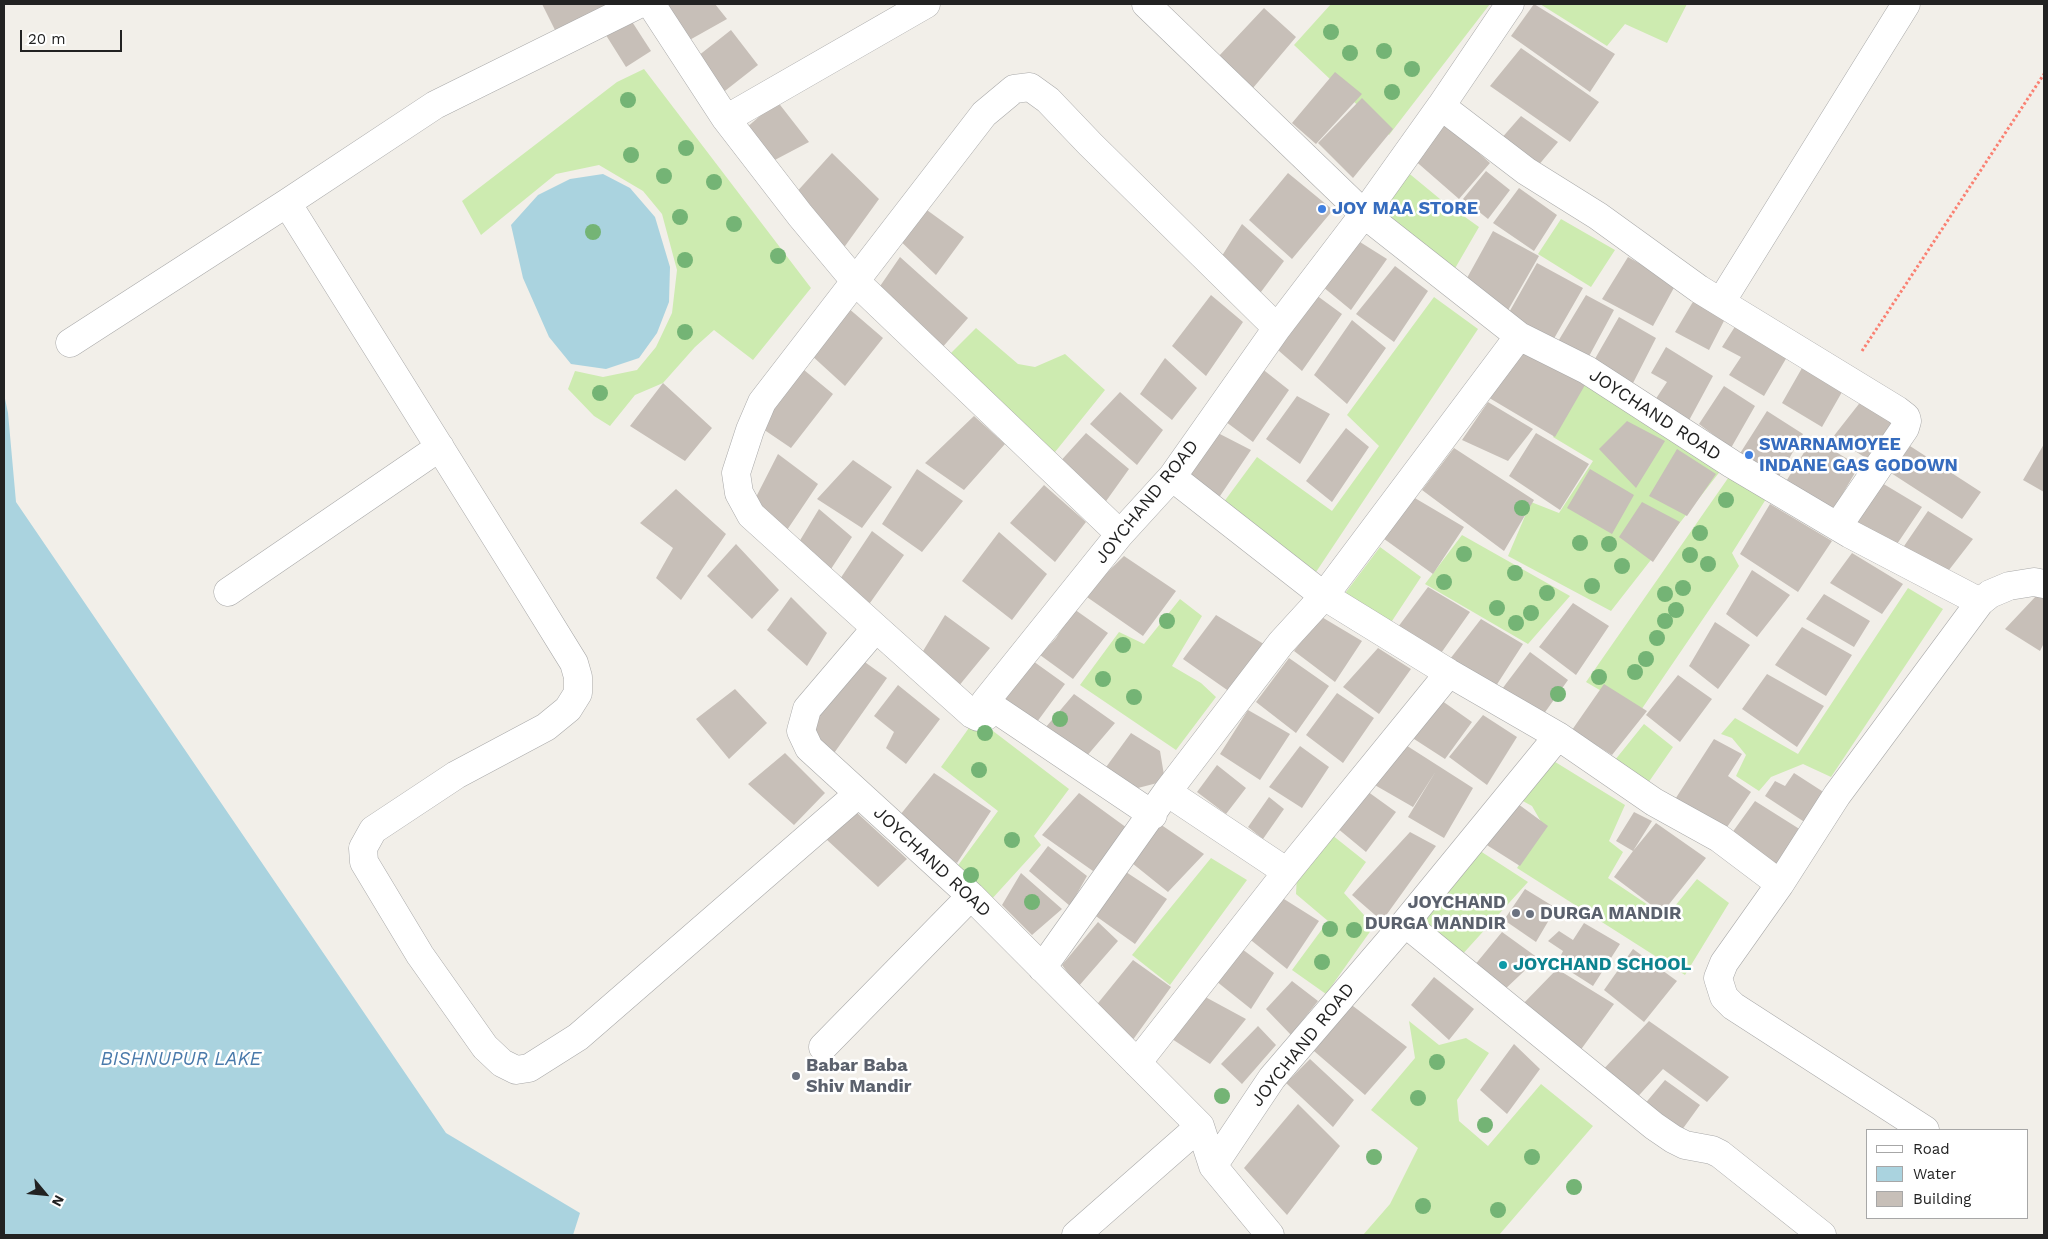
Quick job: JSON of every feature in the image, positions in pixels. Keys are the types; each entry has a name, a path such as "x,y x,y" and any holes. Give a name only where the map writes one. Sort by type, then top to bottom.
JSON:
{"street":[{"path":"70,343 287,204 435,105 639,4"},
{"path":"651,4 726,119 800,215 855,282 1120,534"},
{"path":"726,119 926,4"},
{"path":"1146,4 1364,214"},
{"name":"JOYCHAND ROAD","path":"986,709 1120,534 1172,477 1277,328 1364,214 1441,106 1510,4"},
{"path":"1721,302 1906,4"},
{"path":"1277,328 1090,144 1048,100 1030,87 1014,89 984,114 762,402 736,472 739,493 751,515 972,714 980,718 986,709 1287,872"},
{"path":"1441,106 1526,171 1598,216 1699,289 1906,417 1905,428 1838,526"},
{"path":"287,204 574,663 578,677 578,692 568,709 546,727 456,775 373,830 363,848 364,862 420,955 485,1047 502,1063 516,1070 529,1068 578,1036 858,794"},
{"name":"JOYCHAND ROAD","path":"1364,214 1518,336 1587,370 1732,464 1838,526 1980,602"},
{"path":"1042,968 1160,803 1280,643 1324,596 1518,336"},
{"path":"228,592 440,447"},
{"path":"1172,477 1324,596 1449,673 1558,736 1654,802 1719,838 1780,884"},
{"path":"1923,1129 1733,1006 1724,997 1718,978 1724,963 1780,884 1837,795 1980,602 1990,594 2009,586 2034,582 2044,584"},
{"name":"JOYCHAND ROAD","path":"876,628 808,709 801,731 809,748 971,896 1200,1126 1213,1166"},
{"path":"1137,1063 1287,872 1449,673"},
{"name":"JOYCHAND ROAD","path":"1213,1166 1272,1078 1405,923 1558,736"},
{"path":"823,1047 971,896"},
{"path":"1405,923 1654,1126 1685,1145 1712,1150 1720,1154 1822,1235"},
{"path":"1076,1235 1200,1126"},
{"path":"1213,1166 1270,1235"}],"path":[{"path":"1844,378 2044,74"}],"green space":[{"path":"1331,4 1490,4 1389,135 1294,45"},
{"path":"1540,4 1687,4 1667,43 1625,24 1607,46"},
{"path":"644,69 811,288 753,360 714,330 695,347 663,383 635,395 610,426 594,416 568,389 575,371 603,377 637,370 656,347 672,313 677,270 662,214 643,191 599,165 556,174 481,235 462,201 617,82"},
{"path":"1394,161 1440,199 1479,227 1450,277 1357,207"},
{"path":"1561,219 1615,250 1591,287 1538,254"},
{"path":"1434,297 1478,329 1312,578 1215,514 1257,457 1332,511 1379,446 1347,415"},
{"path":"976,328 1018,364 1035,367 1065,354 1105,390 1051,457 943,361"},
{"path":"1584,382 1725,465 1611,611 1508,556 1531,502 1559,513 1593,461 1553,437"},
{"path":"1733,471 1766,499 1732,553 1739,566 1639,713 1586,682"},
{"path":"1462,535 1570,596 1528,644 1425,584"},
{"path":"1380,547 1421,577 1390,624 1343,596"},
{"path":"1908,588 1943,609 1831,777 1803,764 1771,777 1759,791 1736,776 1746,755 1732,738 1721,734 1735,718 1798,754"},
{"path":"1180,599 1202,616 1172,666 1201,683 1216,697 1176,750 1080,685 1119,632 1144,644"},
{"path":"976,718 1069,789 1034,836 1041,845 980,912 945,883 998,811 941,767"},
{"path":"1644,724 1673,747 1646,786 1615,760"},
{"path":"1539,752 1625,805 1609,841 1623,852 1608,878 1666,917 1697,879 1729,903 1685,975 1517,868 1544,827 1532,806 1508,793"},
{"path":"1322,827 1366,862 1344,893 1374,926 1326,994 1292,970 1328,921 1296,894 1297,875"},
{"path":"1474,847 1528,882 1460,957 1415,921"},
{"path":"1211,858 1247,880 1170,985 1132,955"},
{"path":"1409,1021 1439,1045 1466,1038 1489,1053 1457,1100 1459,1121 1488,1146 1541,1084 1593,1126 1499,1235 1363,1235 1390,1204 1418,1148 1371,1110 1415,1058"}],"water":[{"path":"603,174 630,188 655,217 670,267 669,302 657,333 639,358 606,369 571,364 549,337 523,278 511,225 538,195 570,179"},
{"name":"BISHNUPUR LAKE","path":"4,394 8,413 16,502 446,1133 580,1213 573,1235 4,1235"}],"building":[{"path":"542,4 609,4 557,34"},
{"path":"664,4 715,4 727,19 686,42"},
{"path":"1534,4 1615,54 1590,92 1511,36"},
{"path":"1264,8 1296,37 1253,88 1218,57"},
{"path":"629,17 651,51 626,67 604,32"},
{"path":"731,30 758,65 721,94 698,56"},
{"path":"1521,48 1599,102 1570,142 1490,86"},
{"path":"1335,72 1362,94 1316,144 1292,123"},
{"path":"1362,98 1393,129 1353,178 1318,143"},
{"path":"777,101 809,142 771,162 745,129"},
{"path":"1521,116 1558,142 1537,167 1500,140"},
{"path":"1441,119 1490,163 1459,199 1412,158"},
{"path":"832,153 879,199 840,253 793,196"},
{"path":"1486,171 1510,190 1488,219 1463,199"},
{"path":"1288,173 1333,210 1292,259 1249,220"},
{"path":"1519,188 1557,215 1534,251 1493,223"},
{"path":"920,205 964,237 936,275 893,234"},
{"path":"1242,224 1284,261 1258,296 1220,259"},
{"path":"1493,231 1539,256 1507,312 1462,287"},
{"path":"1352,237 1387,259 1351,310 1317,282"},
{"path":"900,257 968,318 941,349 874,295"},
{"path":"1628,257 1676,284 1653,326 1602,299"},
{"path":"1537,263 1583,288 1552,342 1507,316"},
{"path":"1395,266 1428,291 1394,342 1356,314"},
{"path":"1312,292 1342,314 1302,371 1271,344"},
{"path":"1211,295 1243,322 1206,376 1172,346"},
{"path":"1586,295 1614,310 1587,360 1557,343"},
{"path":"1694,300 1726,317 1709,350 1675,332"},
{"path":"847,307 883,338 845,386 810,354"},
{"path":"1619,317 1656,338 1631,387 1592,364"},
{"path":"1352,320 1386,348 1347,404 1314,375"},
{"path":"1736,325 1787,357 1764,396 1729,375 1741,357 1722,347"},
{"path":"1516,347 1585,385 1555,437 1486,396"},
{"path":"1666,347 1713,376 1686,426 1651,406 1667,382 1651,373"},
{"path":"1165,358 1197,388 1172,420 1140,394"},
{"path":"1256,364 1289,390 1253,442 1218,416"},
{"path":"798,365 833,394 791,448 760,427"},
{"path":"1802,368 1842,392 1822,427 1782,403"},
{"path":"663,383 712,428 685,461 630,426"},
{"path":"1724,386 1755,406 1731,448 1699,424"},
{"path":"1120,392 1163,430 1137,465 1090,424"},
{"path":"1297,396 1330,414 1300,464 1266,439"},
{"path":"1862,400 1894,421 1869,460 1833,437"},
{"path":"1488,402 1533,429 1508,461 1462,440"},
{"path":"1767,411 1803,434 1777,480 1739,455"},
{"path":"974,416 1005,444 964,490 925,463"},
{"path":"1627,421 1665,441 1636,488 1599,449"},
{"path":"1346,428 1369,447 1332,502 1306,481"},
{"path":"1216,432 1251,450 1218,499 1186,475"},
{"path":"1086,433 1129,469 1104,504 1057,465"},
{"path":"1536,433 1589,464 1560,510 1509,476"},
{"path":"1813,438 1859,466 1832,512 1785,483"},
{"path":"2044,444 2044,492 2023,480"},
{"path":"1910,446 1981,492 1962,519 1891,473"},
{"path":"1454,448 1534,500 1504,551 1422,490"},
{"path":"1677,449 1716,474 1687,516 1649,496"},
{"path":"778,454 818,484 783,536 754,501"},
{"path":"853,460 892,487 862,528 817,499"},
{"path":"917,469 963,501 922,552 882,524"},
{"path":"1590,469 1634,495 1612,534 1567,508"},
{"path":"1882,483 1922,507 1893,550 1855,522"},
{"path":"1044,485 1086,522 1055,562 1010,523"},
{"path":"676,489 726,534 681,600 656,578 673,548 640,523"},
{"path":"1408,494 1464,527 1433,574 1380,536"},
{"path":"1642,502 1680,522 1653,562 1619,537"},
{"path":"1770,504 1832,541 1798,592 1740,554"},
{"path":"819,509 852,537 829,572 796,547"},
{"path":"1928,511 1973,539 1942,579 1900,552"},
{"path":"872,531 904,555 865,610 836,585"},
{"path":"999,532 1047,574 1012,620 962,581"},
{"path":"736,544 779,590 752,619 707,576"},
{"path":"1852,553 1903,584 1882,614 1830,583"},
{"path":"1124,556 1176,591 1143,636 1084,595"},
{"path":"1752,570 1790,595 1757,637 1726,614"},
{"path":"1428,587 1470,612 1439,656 1398,627"},
{"path":"1824,594 1870,621 1854,647 1806,619"},
{"path":"2037,595 2044,598 2044,643 2040,651 2005,629"},
{"path":"791,597 827,633 807,666 767,630"},
{"path":"1573,603 1609,626 1576,675 1539,647"},
{"path":"1074,609 1108,633 1073,679 1040,655 1056,638"},
{"path":"945,615 990,648 958,687 920,656"},
{"path":"1216,615 1267,646 1230,692 1183,659"},
{"path":"1320,616 1362,641 1335,682 1294,651"},
{"path":"1481,619 1523,644 1494,689 1450,659"},
{"path":"1715,622 1750,645 1718,689 1689,666"},
{"path":"1802,627 1852,655 1826,696 1775,665"},
{"path":"1378,648 1411,669 1379,714 1343,687"},
{"path":"1530,652 1568,680 1538,722 1499,693"},
{"path":"1026,656 1065,684 1034,726 995,698"},
{"path":"1289,658 1329,686 1296,733 1256,702"},
{"path":"862,660 887,678 832,756 807,725"},
{"path":"1767,674 1824,706 1797,747 1742,709"},
{"path":"1678,675 1712,699 1680,742 1646,715"},
{"path":"1604,684 1647,711 1612,755 1572,730"},
{"path":"898,685 940,719 906,764 886,748 894,732 874,716"},
{"path":"735,689 767,723 729,759 696,719"},
{"path":"1337,693 1374,718 1343,763 1306,735"},
{"path":"1074,694 1115,723 1080,764 1040,734"},
{"path":"1438,698 1472,722 1445,759 1411,737"},
{"path":"1248,710 1290,734 1260,780 1220,754"},
{"path":"1483,715 1517,737 1487,785 1449,757"},
{"path":"1131,733 1160,751 1165,781 1134,789 1101,774"},
{"path":"1714,739 1742,754 1728,776 1751,792 1723,833 1672,804"},
{"path":"1401,742 1473,788 1444,838 1408,817 1436,771 1413,807 1373,784"},
{"path":"1300,746 1329,767 1302,808 1269,787"},
{"path":"785,753 825,793 794,825 748,784"},
{"path":"1217,765 1246,788 1226,814 1197,792"},
{"path":"934,773 991,811 957,863 896,820"},
{"path":"1794,773 1825,793 1806,823 1765,796 1775,781 1785,786"},
{"path":"1360,786 1396,812 1366,852 1331,823"},
{"path":"1079,793 1127,828 1093,871 1042,835"},
{"path":"1269,797 1284,809 1263,839 1248,827"},
{"path":"1514,801 1548,826 1520,866 1482,842"},
{"path":"1755,801 1801,830 1775,868 1729,837"},
{"path":"854,810 907,859 878,887 826,839"},
{"path":"1634,812 1652,821 1633,851 1616,841"},
{"path":"1157,822 1204,854 1168,892 1127,859"},
{"path":"1656,823 1706,858 1662,913 1614,877"},
{"path":"1410,832 1436,846 1382,921 1352,895"},
{"path":"1048,846 1087,876 1070,906 1029,871"},
{"path":"1126,872 1167,899 1135,944 1093,914"},
{"path":"1021,873 1062,909 1032,935 1002,905"},
{"name":"DURGA MANDIR","path":"1525,889 1556,908 1536,942 1504,920"},
{"path":"1276,894 1319,921 1287,969 1247,937"},
{"path":"1098,922 1118,941 1078,987 1062,965"},
{"path":"1584,923 1620,944 1593,986 1557,963 1563,951 1548,941 1559,931 1573,940"},
{"name":"JOYCHAND SCHOOL","path":"1502,932 1538,958 1501,993 1469,972"},
{"path":"1234,943 1274,973 1251,1009 1211,977"},
{"path":"1633,949 1677,981 1644,1022 1604,990"},
{"path":"1133,960 1171,987 1127,1048 1090,1013"},
{"path":"1557,969 1614,1004 1577,1055 1520,1007"},
{"path":"1434,977 1474,1009 1449,1040 1411,1005"},
{"path":"1292,981 1318,1001 1291,1035 1266,1009"},
{"path":"1198,993 1246,1019 1210,1064 1169,1037"},
{"path":"1345,1000 1407,1047 1365,1095 1307,1045"},
{"path":"1649,1021 1729,1077 1707,1102 1663,1069 1632,1103 1598,1075"},
{"path":"1258,1026 1276,1045 1242,1084 1221,1064"},
{"path":"1514,1044 1540,1069 1507,1114 1480,1090"},
{"path":"1310,1059 1354,1100 1333,1127 1286,1083"},
{"path":"1665,1080 1700,1105 1679,1134 1643,1106"},
{"path":"1298,1104 1340,1146 1287,1215 1244,1168"}],"place":[{"name":"JOY MAA STORE","path":"1322,209"},
{"name":"SWARNAMOYEE INDANE GAS GODOWN","path":"1749,455"},
{"name":"JOYCHAND DURGA MANDIR","path":"1516,913"},
{"name":"DURGA MANDIR","path":"1530,914"},
{"name":"JOYCHAND SCHOOL","path":"1503,965"},
{"name":"Babar Baba Shiv Mandir","path":"796,1076"}]}
